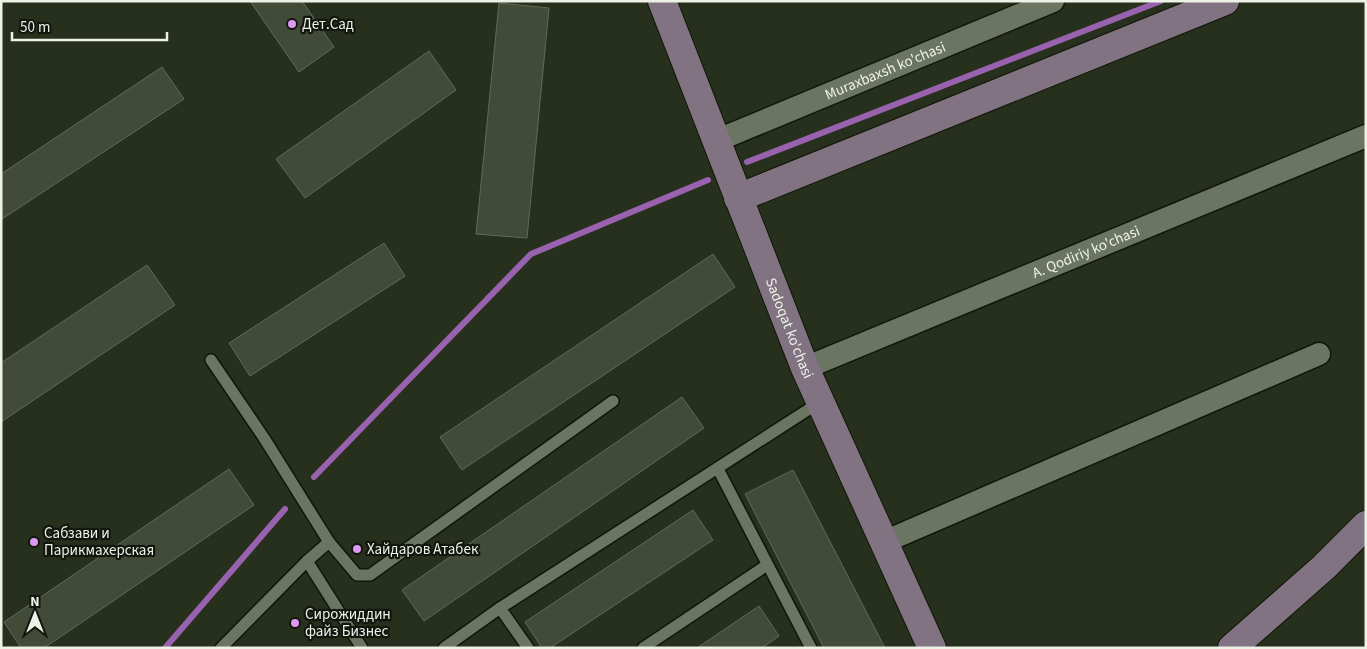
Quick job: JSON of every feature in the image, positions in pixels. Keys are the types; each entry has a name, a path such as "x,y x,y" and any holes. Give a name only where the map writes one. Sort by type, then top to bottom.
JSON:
{"street":[{"name":"Sadoqat ko'chasi","path":"662,1 718,140 738,198 805,368 932,648"},
{"name":"Muraxbaxsh ko'chasi","path":"718,140 1052,1"},
{"path":"738,198 1225,1"},
{"name":"A. Qodiriy ko'chasi","path":"805,368 1366,136"},
{"path":"884,542 1319,354"},
{"path":"1232,648 1324,567 1366,525"}],"lane":[{"path":"211,360 264,438 329,542 358,575 370,574 613,401"},
{"path":"444,648 500,608 820,402"},
{"path":"718,469 811,648"},
{"path":"221,648 307,561 329,542"},
{"path":"307,561 362,648"},
{"path":"644,648 767,565"},
{"path":"500,608 528,648"}],"building":[{"name":"Дет.Сад","path":"250,1 302,1 334,47 299,72"},
{"path":"499,3 549,8 527,238 476,234"},
{"path":"429,51 456,90 305,198 276,159"},
{"path":"162,67 184,99 2,219 1,174"},
{"path":"384,243 405,276 250,376 229,343"},
{"path":"713,254 735,287 462,470 440,437"},
{"path":"147,265 175,305 1,422 1,363"},
{"path":"682,397 704,428 424,621 402,590"},
{"path":"229,469 254,505 44,648 21,648 4,622"},
{"path":"793,470 885,648 824,648 745,494"},
{"path":"693,510 713,540 550,648 542,648 525,622"},
{"path":"759,606 779,636 762,648 697,648"}],"waterway":[{"path":"747,162 1161,1"},
{"path":"314,477 531,254 708,180"},
{"path":"165,648 285,509"}],"place":[{"name":"Дет.Сад","path":"292,24"},
{"name":"Сабзави и Парикмахерская","path":"34,542"},
{"name":"Хайдаров Атабек","path":"357,549"},
{"name":"Сирожиддин файз Бизнес","path":"295,623"}]}
